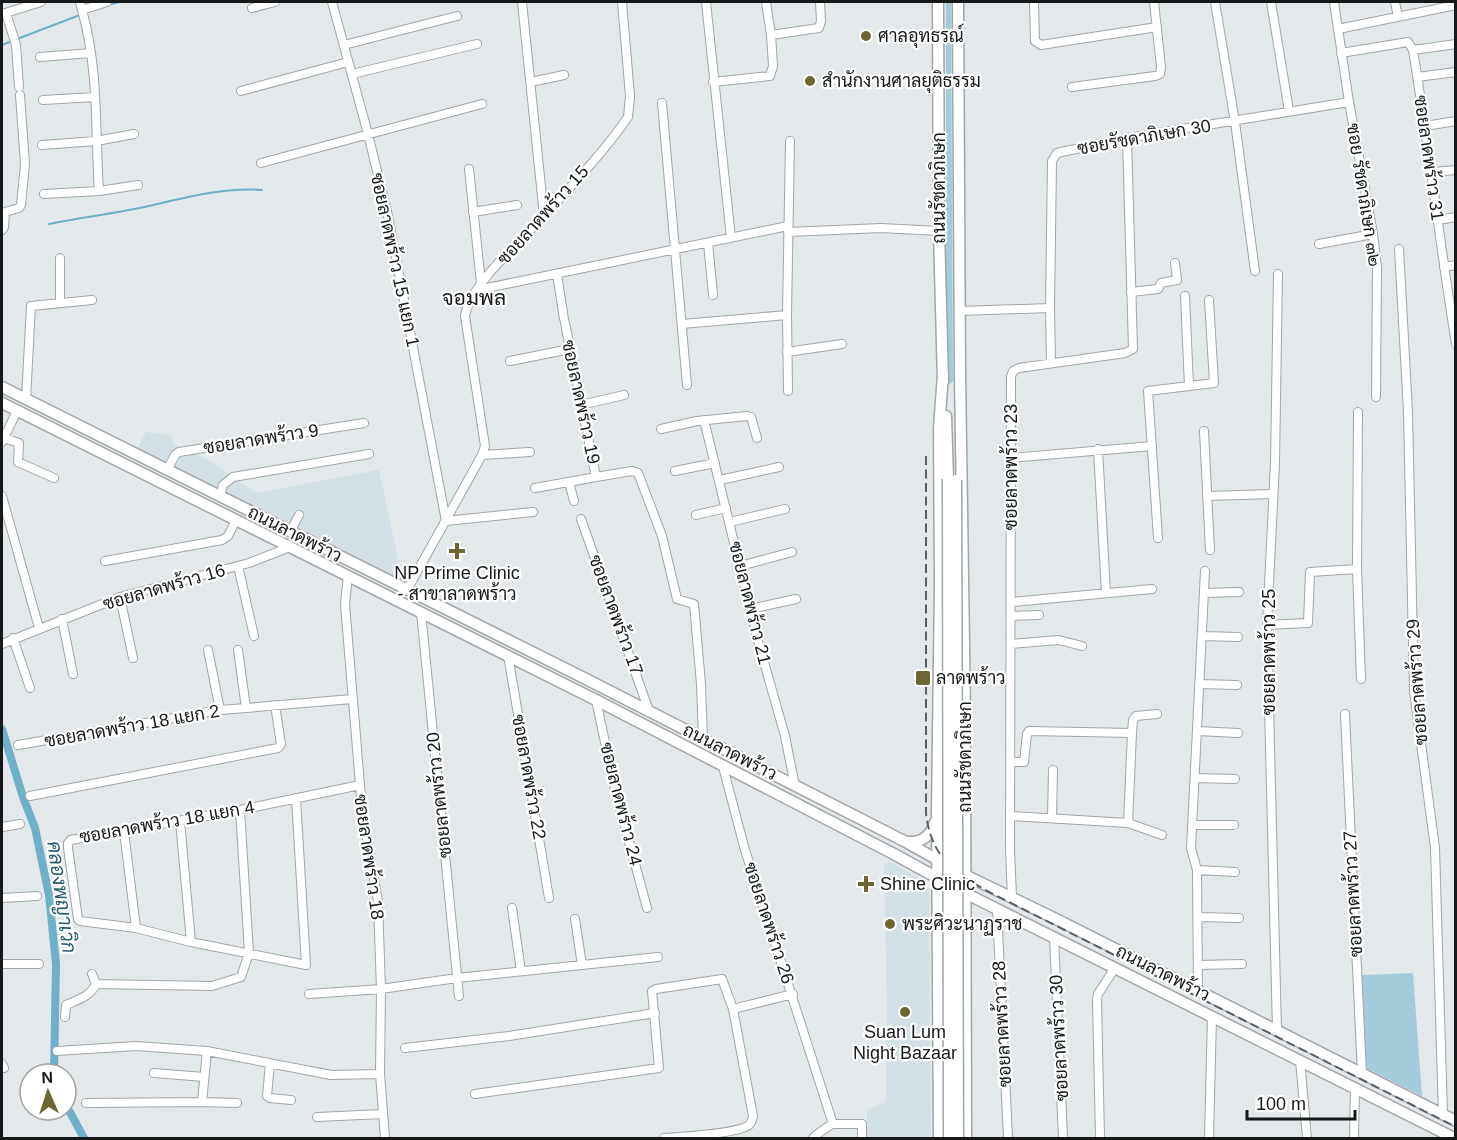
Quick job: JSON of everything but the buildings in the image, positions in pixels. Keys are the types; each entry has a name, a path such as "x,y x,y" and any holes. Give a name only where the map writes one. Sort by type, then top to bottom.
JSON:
{"main road":[{"name":"ถนนรัชดาภิเษก","path":"938,2 939,231 943,375 952,479 958,1138"},
{"name":"ถนนรัชดาภิเษก","path":"958,2 965,713 966,1138"},
{"name":"ถนนรัชดาภิเษก","path":"939,1138 937,813 939,428 943,375"},
{"name":"ถนนรัชดาภิเษก","path":"949,1138 952,479 960,375"},
{"name":"ถนนลาดพร้าว","path":"2,387 703,738 965,875 1455,1121"},
{"name":"ถนนลาดพร้าว","path":"2,403 508,655 965,893 1300,1060 1443,1136 1454,1138"},
{"path":"400,602 407,590"},
{"path":"421,612 428,601"},
{"path":"939,652 943,659 954,660 964,648"},
{"path":"939,709 942,721 945,722 958,721 965,713"},
{"path":"904,842 918,842 926,838 933,827 937,813"},
{"path":"939,1024 944,1017 956,1015 966,1023"},
{"path":"939,1098 944,1090 956,1088 966,1098"}],"street":[{"path":"2,230 6,211 19,208 21,205 25,164 15,40 4,13 41,2"},
{"path":"99,191 95,97 84,8 107,2"},
{"path":"252,8 275,2"},
{"name":"ซอยลาดพร้าว 15 แยก 1","path":"332,2 368,134 392,235 446,521"},
{"path":"522,2 544,216"},
{"name":"ซอยลาดพร้าว 15","path":"407,590 482,455 485,443 465,316 469,301 628,117 630,96 622,2"},
{"path":"706,2 730,238"},
{"path":"713,82 770,76 773,66 766,2"},
{"path":"771,35 819,28 820,2"},
{"path":"1034,2 1035,41 1041,45 1157,27"},
{"path":"1072,87 1160,74 1154,2"},
{"path":"1215,2 1255,271"},
{"path":"1271,2 1289,111"},
{"name":"ซอย รัชดาภิเษก ๓๒","path":"1334,2 1377,267 1376,397"},
{"path":"1395,2 1398,17"},
{"path":"1338,29 1455,5"},
{"path":"344,45 457,16"},
{"path":"1341,54 1408,42 1413,50 1455,44"},
{"path":"352,74 477,44"},
{"name":"ซอยลาดพร้าว 31","path":"1413,50 1433,172 1455,344"},
{"path":"40,57 91,53"},
{"path":"242,91 348,62"},
{"path":"1418,77 1455,72"},
{"path":"531,82 564,75"},
{"path":"43,100 95,97"},
{"name":"ซอยรัชดาภิเษก 30","path":"1051,362 1054,156 1057,153 1127,138 1349,102"},
{"path":"662,103 687,385"},
{"path":"261,163 482,104"},
{"path":"1425,126 1455,121"},
{"path":"42,145 96,141 134,134"},
{"name":"ซอยลาดพร้าว 23","path":"1012,897 1010,816 1011,377 1013,371 1019,368 1125,353 1133,349 1127,138"},
{"path":"788,391 790,141"},
{"path":"469,169 479,287 557,274 730,238 788,229 881,228 939,231"},
{"path":"1433,172 1455,170"},
{"path":"44,194 99,191 138,185"},
{"path":"473,212 517,205"},
{"path":"1438,219 1455,217"},
{"path":"1319,244 1373,234"},
{"path":"708,243 713,295"},
{"name":"ซอยลาดพร้าว 29","path":"1399,249 1408,412 1414,691 1435,848 1443,1115"},
{"path":"60,258 60,303"},
{"path":"1131,292 1158,289 1161,283 1177,280 1175,263"},
{"path":"1444,267 1455,265"},
{"name":"ซอยลาดพร้าว 19","path":"557,274 564,321 596,477 632,471 638,473 662,536 677,599 694,604 703,738"},
{"name":"ซอยลาดพร้าว 25","path":"1277,1030 1267,625 1273,494 1278,274"},
{"path":"1185,296 1189,386"},
{"path":"26,399 31,306 92,300"},
{"path":"1158,538 1148,391 1214,383 1209,300"},
{"path":"960,311 1050,308"},
{"path":"682,324 787,315"},
{"path":"787,352 842,344"},
{"path":"510,361 570,349"},
{"path":"582,405 624,395"},
{"path":"17,411 3,441 19,443 18,462 54,478"},
{"path":"1358,412 1357,569 1361,679"},
{"path":"661,429 704,420 749,416 757,438"},
{"name":"ซอยลาดพร้าว 21","path":"704,420 750,609 785,736 795,786"},
{"name":"ซอยลาดพร้าว 9","path":"167,470 179,452 364,423"},
{"path":"1204,431 1210,550"},
{"path":"1011,458 1152,446"},
{"path":"1098,449 1106,593"},
{"path":"482,455 530,452"},
{"path":"220,497 223,485 233,477 369,454"},
{"path":"675,471 715,463"},
{"path":"720,480 779,466"},
{"path":"535,488 596,477"},
{"path":"569,482 574,501"},
{"path":"1207,496 1273,494"},
{"path":"2,496 39,628"},
{"path":"696,515 726,508"},
{"path":"730,522 785,509"},
{"path":"446,521 533,512"},
{"path":"290,532 299,515"},
{"name":"ซอยลาดพร้าว 17","path":"581,519 649,711"},
{"path":"105,561 222,540 228,536 236,520"},
{"name":"ซอยลาดพร้าว 16","path":"2,644 120,597 238,566 290,547"},
{"path":"740,566 792,552"},
{"path":"238,566 254,636"},
{"path":"1267,625 1308,623 1310,572 1357,569"},
{"path":"1198,990 1197,870 1191,848 1205,571"},
{"name":"ซอยลาดพร้าว 18","path":"348,576 345,604 362,809 378,902 381,989 380,1074 385,1138"},
{"path":"1012,602 1152,589"},
{"path":"1204,593 1239,592"},
{"path":"120,597 133,658"},
{"path":"750,609 796,599"},
{"name":"ซอยลาดพร้าว 20","path":"421,612 459,996"},
{"path":"1012,616 1039,615"},
{"path":"62,619 73,674"},
{"path":"1202,636 1238,637"},
{"path":"13,638 30,688"},
{"path":"1011,644 1059,640 1082,646"},
{"path":"208,650 220,710"},
{"path":"238,650 246,708"},
{"name":"ซอยลาดพร้าว 22","path":"508,655 549,898"},
{"path":"1199,684 1237,685"},
{"name":"ซอยลาดพร้าว 18 แยก 2","path":"18,745 220,710 352,699"},
{"name":"ซอยลาดพร้าว 24","path":"596,700 616,794 647,908"},
{"path":"30,796 278,748 281,744 275,705"},
{"path":"1128,823 1133,720 1136,716 1157,714"},
{"name":"ซอยลาดพร้าว 27","path":"1345,714 1362,1074"},
{"path":"1197,730 1238,733"},
{"path":"1011,762 1024,762 1029,732 1132,733"},
{"name":"ซอยลาดพร้าว 26","path":"723,767 746,850 793,994 733,1009"},
{"path":"1052,818 1053,770"},
{"path":"1195,778 1236,779"},
{"name":"ซอยลาดพร้าว 18 แยก 4","path":"296,798 306,964 191,942 136,928 78,920 68,848 71,840 240,810 296,798 360,785"},
{"path":"96,984 217,986 242,977 249,952 240,810"},
{"path":"1010,816 1128,823 1162,835"},
{"path":"180,821 191,942"},
{"path":"2,826 20,824"},
{"path":"1192,825 1234,825"},
{"path":"124,831 136,928"},
{"path":"1197,870 1235,872"},
{"path":"2,898 37,896"},
{"path":"512,908 521,971"},
{"name":"ซอยลาดพร้าว 28","path":"997,909 1008,1138"},
{"path":"1199,917 1239,918"},
{"path":"575,919 582,965"},
{"name":"ซอยลาดพร้าว 30","path":"1054,937 1063,1138"},
{"path":"309,994 381,989 458,978 658,957"},
{"path":"2,964 39,964"},
{"path":"1198,965 1242,964"},
{"path":"1100,1138 1096,1000 1115,968"},
{"path":"65,1017 66,1005 94,989 96,984 92,974"},
{"path":"475,1094 659,1068 652,993 654,990 719,978 723,980 733,1009 752,1110 752,1121 749,1126 731,1131 664,1138"},
{"path":"793,994 832,1124"},
{"path":"405,1048 509,1036 655,1012"},
{"path":"1209,1138 1212,1016"},
{"path":"57,1051 136,1046 207,1051 331,1075 380,1074"},
{"path":"202,1102 207,1051"},
{"path":"1300,1060 1307,1138"},
{"path":"270,1063 268,1097 291,1100"},
{"path":"154,1073 204,1077"},
{"path":"1354,1138 1355,1088"},
{"path":"86,1102 237,1103"},
{"path":"317,1117 383,1114"},
{"path":"813,1138 832,1124 862,1124 862,1138"}],"shaded area":[{"path":"946,2 951,2 953,381 950,384 948,383 946,308"},
{"path":"146,432 171,435 173,444 210,461 256,493 379,470 403,582 137,449"},
{"name":"Suan Lum Night Bazaar","path":"888,860 924,882 929,889 931,1138 867,1138 867,1110 886,1102 887,1004 884,863 888,865"},
{"path":"1413,973 1422,1096 1366,1068 1362,975"}],"waterway":[{"path":"108,5 119,2"},
{"path":"17,39 80,15"},
{"path":"2,45 12,41"},
{"path":"49,224 207,193 262,190"},
{"name":"คลองพญาเวิก","path":"2,729 35,828 49,895 56,964 54,1062"},
{"name":"คลองพญาเวิก","path":"75,1122 84,1138"}],"railway":[{"path":"926,456 926,814 929,830 940,855 958,873 995,895 1456,1127"}],"place":[{"name":"ศาลอุทธรณ์","path":"866,36"},
{"name":"สำนักงานศาลยุติธรรม","path":"810,81"},
{"name":"NP Prime Clinic - สาขาลาดพร้าว","path":"457,551"},
{"name":"ลาดพร้าว","path":"923,678"},
{"name":"Shine Clinic","path":"866,884"},
{"name":"พระศิวะนาฏราช","path":"890,924"},
{"name":"Suan Lum Night Bazaar","path":"905,1012"}],"district":[{"name":"จอมพล","path":"474,297"}]}
